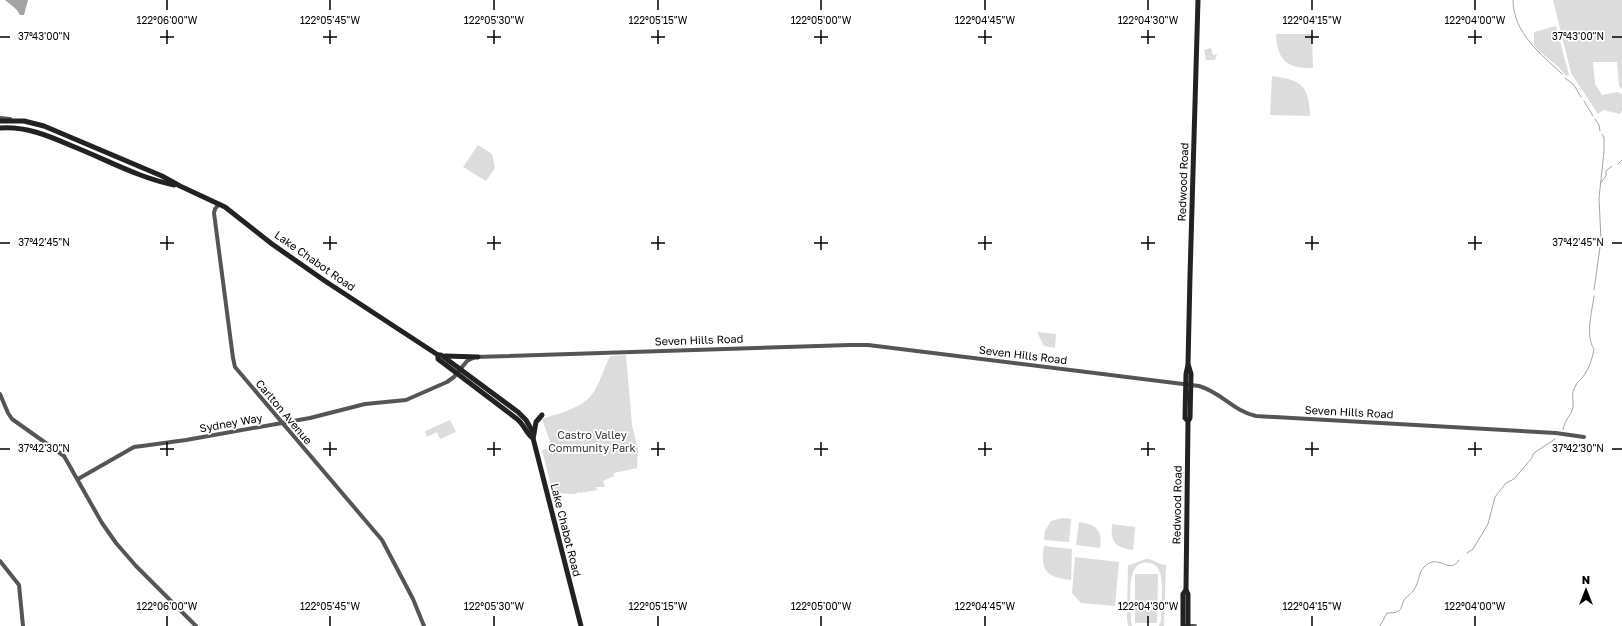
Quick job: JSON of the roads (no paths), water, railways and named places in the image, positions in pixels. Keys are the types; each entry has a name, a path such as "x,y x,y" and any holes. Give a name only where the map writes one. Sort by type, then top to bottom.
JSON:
{"main road":[{"name":"Redwood Road","path":"1188,626 1188,594 1186,590 1188,421 1190,418 1188,384 1191,374 1188,364 1198,0"},
{"name":"Lake Chabot Road","path":"0,119 31,122 52,128 162,176 219,204 272,244 325,281 440,355 459,371 518,412 526,420 534,436 581,626"},
{"name":"Lake Chabot Road","path":"0,127 27,129 43,133 142,176 180,186"},
{"path":"440,355 448,357 478,357"},
{"path":"534,436 535,424 542,415"},
{"name":"Redwood Road","path":"1183,626 1183,594 1186,590"}],"street":[{"name":"Carlton Avenue","path":"219,204 214,213 234,364 239,373 382,540 413,599 424,626"},
{"name":"Seven Hills Road","path":"459,371 468,360 478,357 862,344 1188,384 1209,389 1238,409 1256,416 1554,433 1584,437"},
{"name":"Sydney Way","path":"78,480 134,447 282,423 327,414 364,404 406,400 447,382 459,371"},
{"path":"0,394 10,417 61,453 106,529 128,557 196,626"},
{"path":"0,562 19,585 23,626"},
{"path":"1183,626 1195,626"}],"waterway":[{"path":"1513,0 1514,12 1523,33 1537,50 1562,74"},
{"path":"1565,78 1574,85 1581,97"},
{"path":"1584,101 1593,116"},
{"path":"1595,119 1599,125 1600,131"},
{"path":"1594,290 1601,240 1599,198 1604,152 1604,138 1602,134"},
{"path":"1618,164 1622,160"},
{"path":"1600,184 1606,176 1606,171 1612,166"},
{"path":"1563,430 1573,407 1574,388 1587,371 1594,349 1591,344 1590,337 1594,296"},
{"path":"1467,553 1473,549 1488,524 1495,497 1506,483 1514,479 1531,459 1534,453 1555,439"},
{"path":"1380,626 1387,613 1400,610 1404,600 1415,588 1424,567 1429,563 1434,562 1451,566 1459,560"}],"park label":[{"name":"Castro Valley Community Park","path":"592,441"}]}
